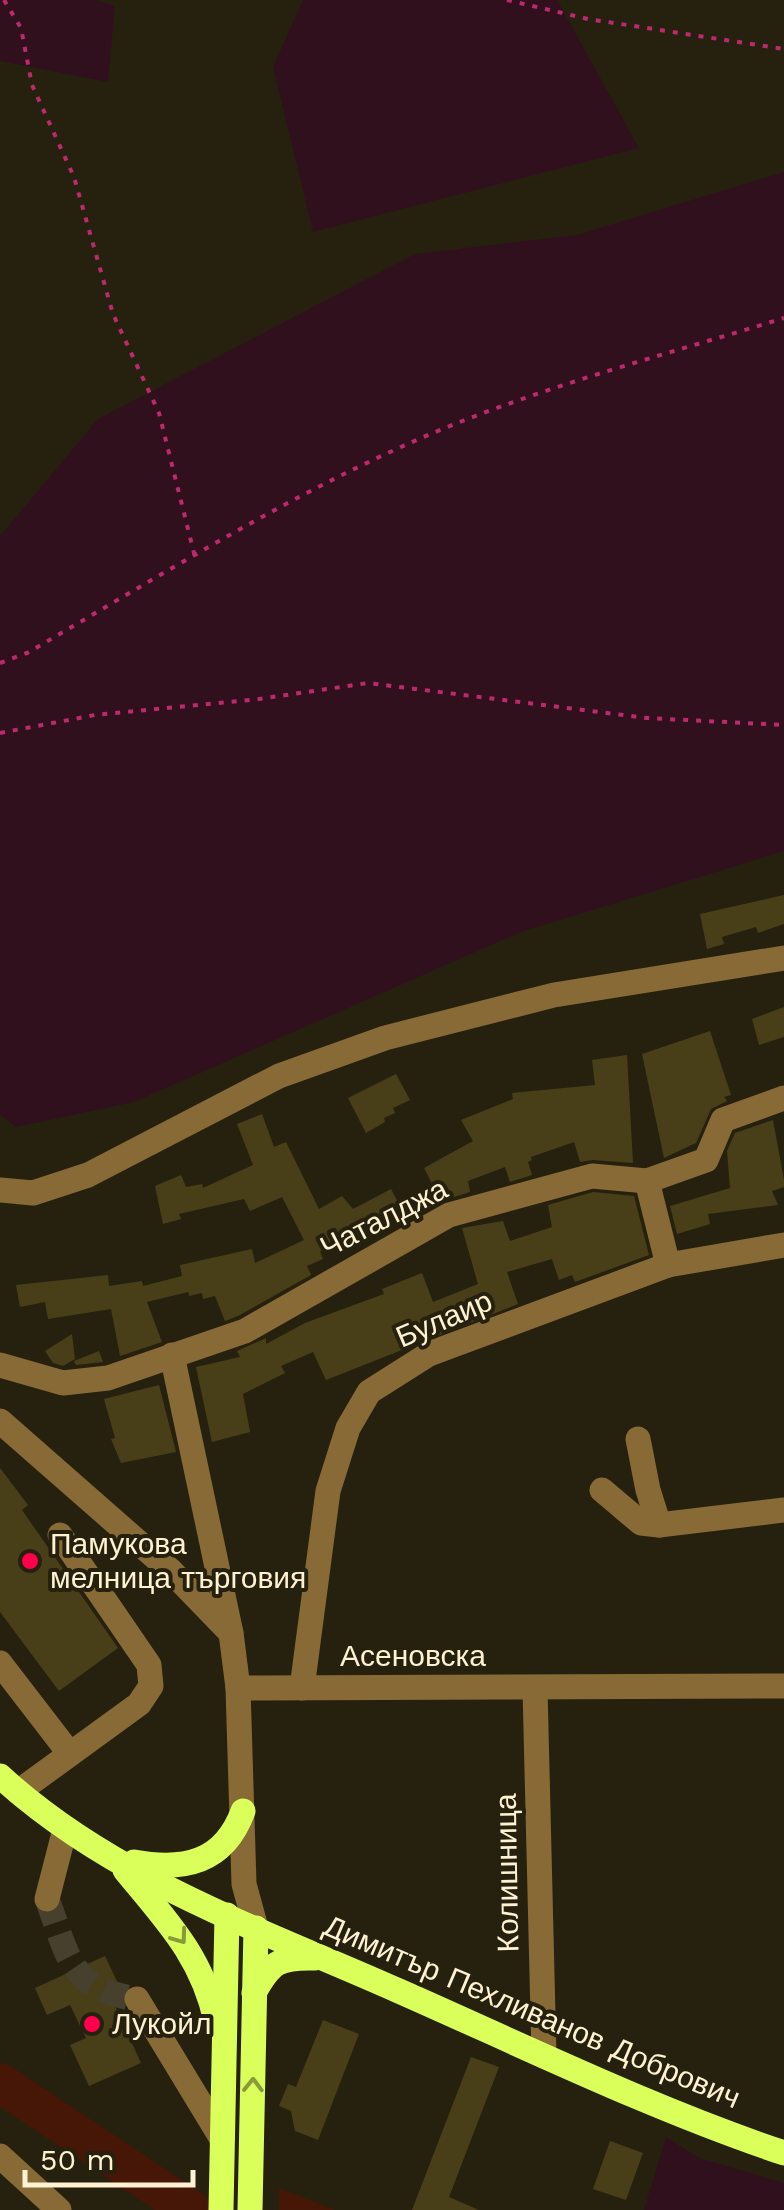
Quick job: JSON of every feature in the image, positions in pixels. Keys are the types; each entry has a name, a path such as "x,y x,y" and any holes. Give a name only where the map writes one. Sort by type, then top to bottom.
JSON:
{"main road":[{"path":"9,1784 110,1857 186,1944 210,1995 224,2059"},
{"path":"110,1857 152,1866 187,1864 219,1850 230,1840 243,1812"},
{"name":"Димитър Пехливанов Добрович","path":"110,1857 227,1915 544,2056 783,2146"},
{"path":"221,2210 227,1915"},
{"path":"250,2210 256,1928"},
{"path":"254,1994 264,1974 280,1961 326,1958"}],"street":[{"path":"0,1190 34,1193 88,1174 278,1076 385,1038 554,995 784,958"},
{"name":"Чаталджа","path":"0,1365 62,1384 108,1378 245,1331 448,1215 592,1176 647,1181 706,1160 724,1120 784,1098"},
{"path":"647,1181 668,1265"},
{"name":"Булаир","path":"302,1688 328,1491 348,1428 369,1392 429,1354 668,1265 784,1245"},
{"path":"172,1355 238,1688 244,1884 256,1928"},
{"path":"0,1422 171,1571 230,1634"},
{"path":"638,1439 659,1525"},
{"path":"602,1490 642,1523 659,1525 784,1510"},
{"path":"9,1784 70,1754 139,1704 147,1696 152,1676 144,1656 60,1535"},
{"path":"0,1662 70,1754"},
{"name":"Асеновска","path":"238,1688 784,1686"},
{"name":"Колишница","path":"536,1688 544,2056"},
{"path":"48,1899 65,1828"},
{"path":"227,1915 244,1884"},
{"path":"137,1999 222,2151"},
{"path":"0,2156 59,2210"}],"path":[{"path":"4,0 20,28 32,85 74,177 113,314 159,413 195,557"},
{"path":"508,0 588,19 784,49"},
{"path":"0,663 27,653 321,486 403,446 543,393 784,318"},
{"path":"0,733 95,715 259,699 368,683 647,718 784,725"}],"shaded area":[{"path":"0,0 96,0 115,6 108,82 0,61"},
{"path":"303,0 557,0 639,148 313,232 273,67"},
{"path":"784,172 784,851 521,932 134,1102 16,1127 0,1115 0,536 98,419 415,254 577,235"},
{"path":"666,2137 699,2158 784,2183 784,2210 644,2210"},
{"path":"279,2188 335,2210 279,2210"}],"building":[{"path":"784,895 784,924 758,933 756,927 722,937 724,944 707,949 700,914"},
{"path":"784,1007 784,1037 759,1045 752,1019"},
{"path":"710,1031 731,1095 711,1109 696,1143 664,1158 642,1054"},
{"path":"627,1055 633,1163 580,1162 574,1142 531,1157 528,1162 532,1175 510,1182 505,1167 468,1181 470,1192 441,1201 424,1168 473,1141 461,1120 513,1099 512,1093 595,1085 592,1060"},
{"path":"396,1074 410,1100 393,1108 395,1113 366,1133 348,1098"},
{"path":"262,1114 274,1147 286,1142 319,1209 342,1196 353,1209 391,1189 404,1213 352,1240 320,1251 323,1259 307,1266 311,1275 225,1321 215,1296 203,1299 202,1293 189,1296 188,1292 147,1302 162,1342 120,1356 111,1309 48,1319 45,1302 20,1307 16,1285 108,1275 109,1286 142,1281 143,1286 182,1276 180,1265 252,1249 255,1263 304,1240 282,1197 250,1211 244,1199 179,1214 181,1219 163,1224 155,1186 181,1175 186,1187 202,1184 203,1188 253,1165 237,1124"},
{"path":"773,1120 784,1180 784,1187 772,1191 778,1205 708,1214 710,1224 677,1234 670,1206 730,1188 727,1151 735,1133"},
{"path":"593,1192 634,1196 649,1255 575,1282 572,1275 559,1280 552,1259 507,1272 518,1304 326,1380 313,1352 281,1366 285,1373 243,1394 250,1432 212,1442 196,1367 240,1357 237,1351 266,1338 266,1344 305,1323 384,1294 382,1289 422,1273 433,1302 478,1284 462,1228 503,1221 510,1241 552,1227 548,1205"},
{"path":"72,1334 75,1359 63,1366 53,1363 45,1351"},
{"path":"99,1351 103,1362 76,1365 74,1361"},
{"path":"159,1385 176,1452 121,1463 111,1439 115,1438 104,1399"},
{"name":"Памукова мелница търговия","path":"0,1468 28,1505 22,1510 118,1648 59,1691 0,1612"},
{"name":"Лукойл","path":"105,1956 120,1988 109,1993 141,2063 89,2086 70,2045 86,2038 70,2005 47,2015 35,1988"},
{"path":"323,2020 359,2034 318,2140 295,2131 291,2111 279,2106 288,2084 296,2087"},
{"path":"471,2057 499,2067 449,2197 479,2210 412,2210"},
{"path":"610,2141 643,2153 626,2200 593,2189"}],"waterway":[{"name":"Асеновска","path":"0,2083 191,2210"}],"tunnel":[{"path":"47,1899 74,1967 97,1987 137,1999"}],"place":[{"name":"Памукова мелница търговия","path":"30,1561"},
{"name":"Лукойл","path":"92,2024"}]}
